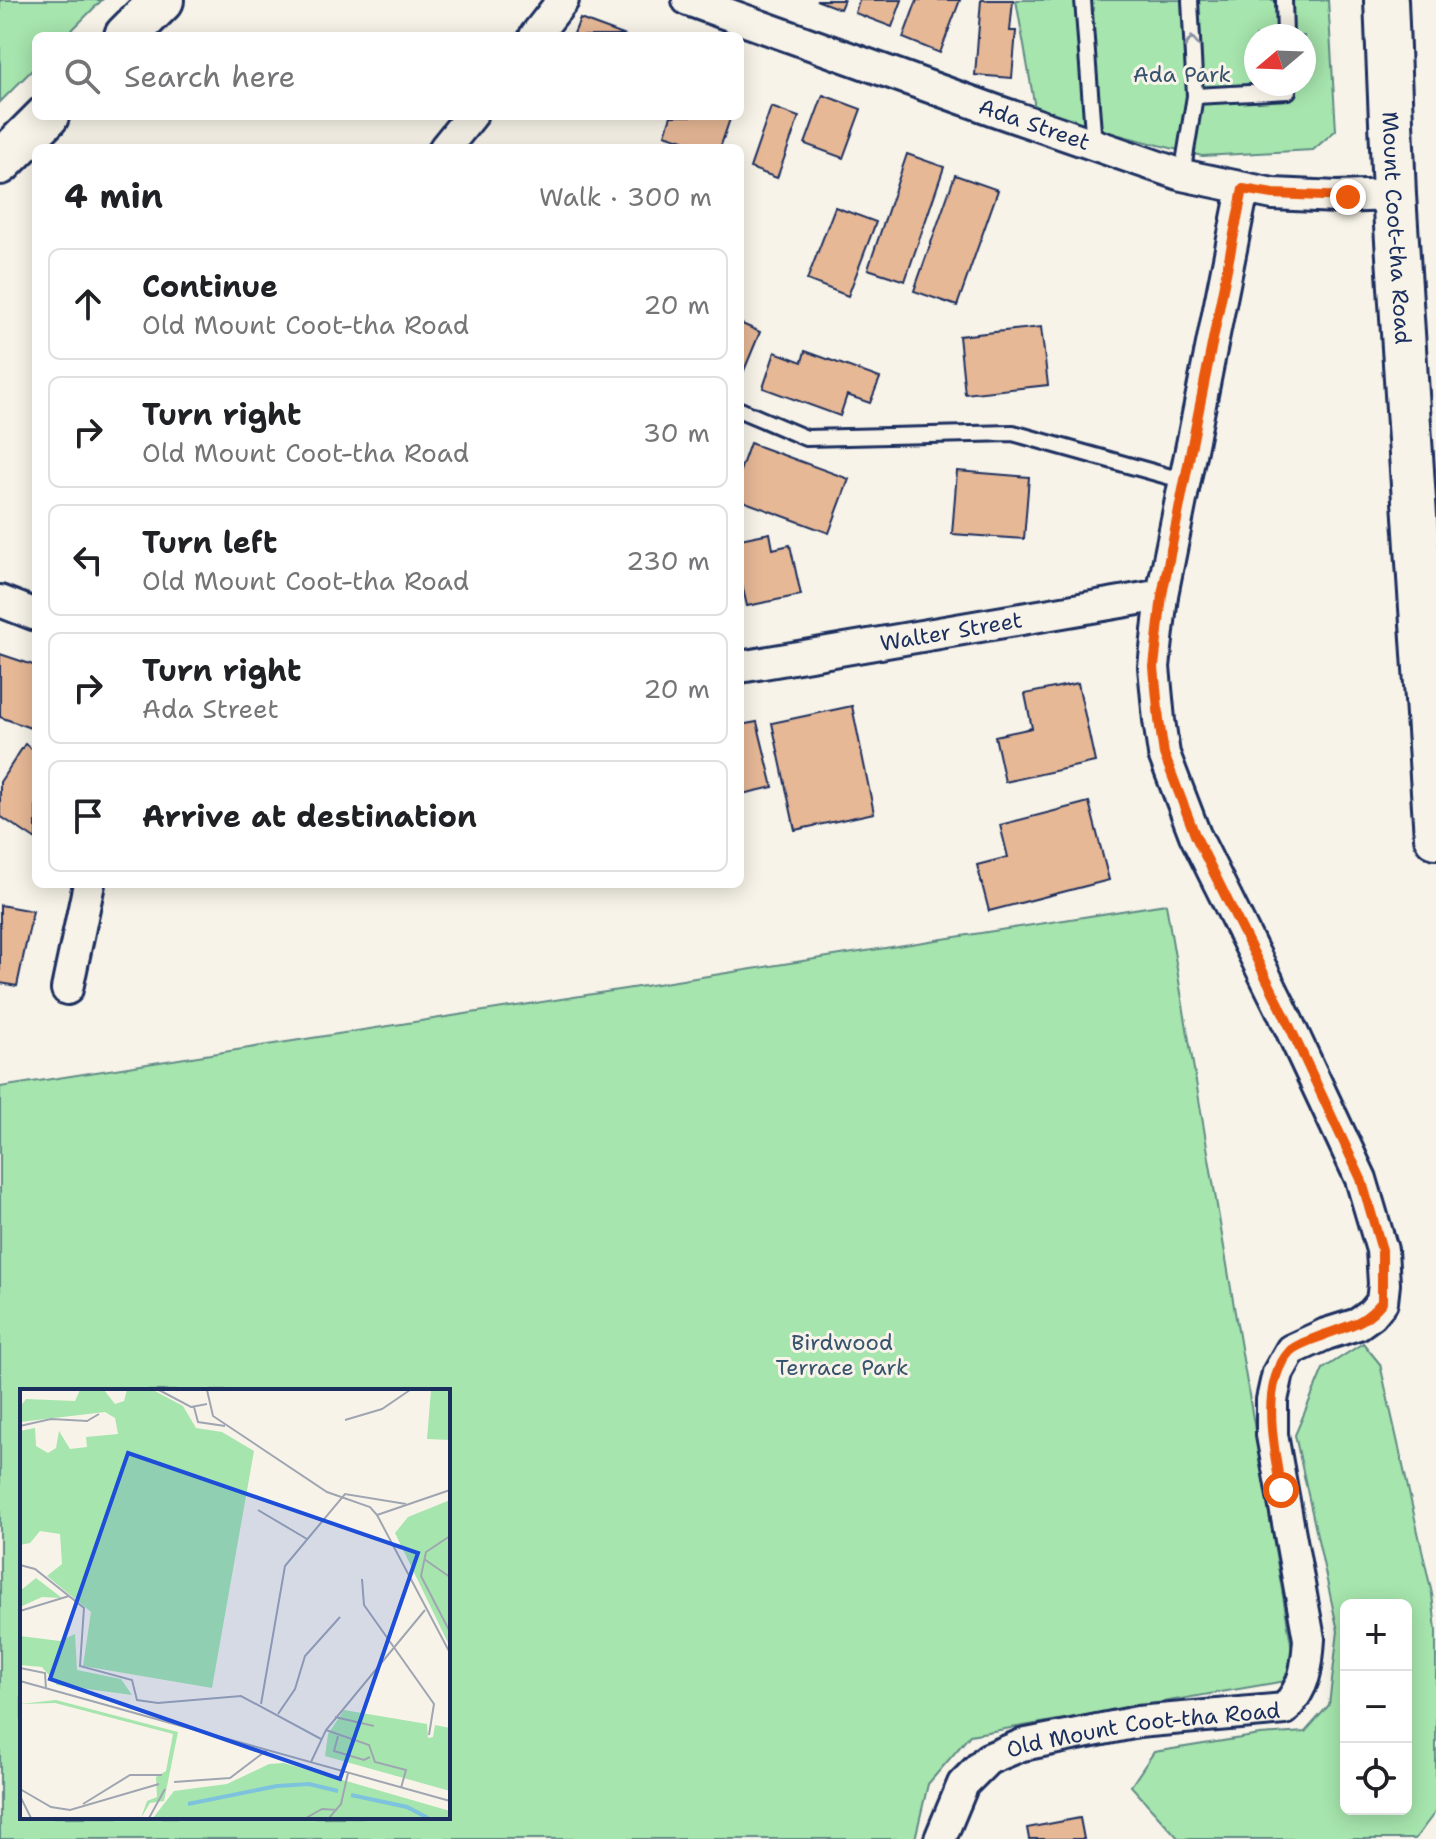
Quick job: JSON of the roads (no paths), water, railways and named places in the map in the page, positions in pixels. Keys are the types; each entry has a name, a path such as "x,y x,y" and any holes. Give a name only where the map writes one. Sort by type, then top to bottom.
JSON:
{"main road":[{"path":"130,32 162,0"},
{"name":"Mount Coot-tha Road","path":"1386,0 1394,195 1424,473 1436,837"},
{"path":"0,163 43,120"}],"street":[{"path":"538,32 563,0"},
{"name":"Ada Street","path":"688,0 1182,175 1273,194 1337,197 1394,195"},
{"path":"448,144 468,120"},
{"name":"Old Mount Coot-tha Road","path":"940,1839 963,1784 988,1759 1022,1745 1138,1722 1285,1709 1299,1693 1307,1670 1309,1639 1272,1435 1272,1400 1278,1373 1291,1350 1358,1324 1382,1302 1382,1250 1361,1179 1195,835 1164,754 1154,667 1162,595 1243,189"},
{"name":"Walter Street","path":"744,666 1162,595"},
{"path":"0,601 32,613"},
{"path":"67,989 88,888"}],"lane":[{"path":"1083,0 1094,146"},
{"path":"1182,175 1195,96 1190,0"},
{"path":"1284,0 1285,24"},
{"path":"1195,96 1244,91"},
{"path":"744,412 806,438 1013,433 1185,481"}],"park label":[{"name":"Ada Park","path":"1182,74"},
{"name":"Birdwood Terrace Park","path":"842,1354"}]}
